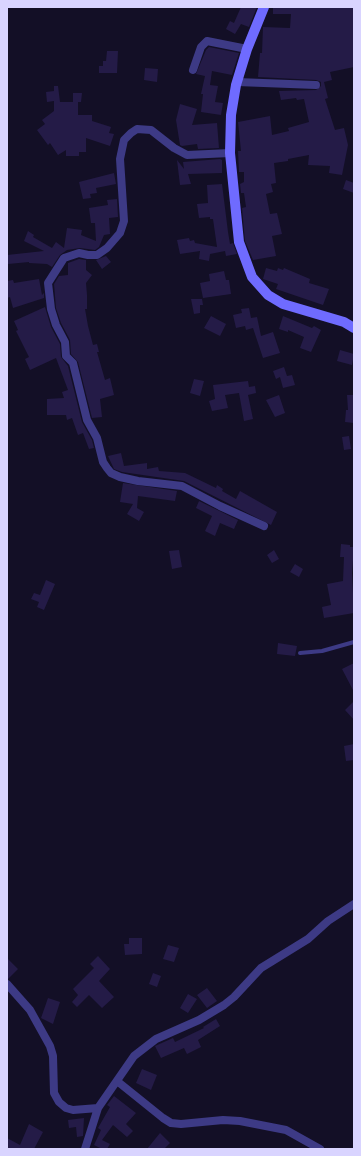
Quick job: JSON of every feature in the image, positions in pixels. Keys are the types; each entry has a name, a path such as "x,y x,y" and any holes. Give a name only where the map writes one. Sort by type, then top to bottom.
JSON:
{"main road":[{"path":"264,7 247,49 237,82 231,115 230,153 239,242 252,277 268,295 284,304 344,322 354,328"}],"street":[{"path":"193,70 200,47 207,41 247,49"},
{"path":"237,82 316,85"},
{"path":"230,153 187,155 174,148 151,130 137,129 131,133 124,140 120,159 124,221 120,234 107,248 97,255 88,256 79,253 64,258 48,283 51,309 56,325 65,342 66,356 73,363 87,420 97,438 103,462 107,468 112,473 120,477 138,482 182,486 264,526"},
{"path":"85,1149 98,1108 134,1056 142,1049 173,1030 214,1012 234,997 261,968 308,940 328,921 354,904"},
{"path":"7,984 30,1010 50,1046 53,1056 54,1093 59,1102 66,1108 73,1110 98,1108"},
{"path":"117,1081 171,1123 181,1124 223,1120 248,1122 286,1130 320,1149"}],"lane":[{"path":"300,653 322,651 354,642"}],"building":[{"path":"241,7 257,7 249,27 241,24 235,34 226,29 230,21 234,23"},
{"path":"273,7 354,7 354,67 330,72 332,80 324,82 328,98 325,99 335,130 344,128 348,145 342,175 329,173 330,166 308,165 309,155 274,163 276,183 271,184 273,192 266,194 270,214 277,213 282,234 272,236 276,256 253,260 245,241 242,208 246,207 244,193 241,193 240,184 244,182 244,172 239,172 238,151 241,151 238,122 270,116 272,135 289,131 288,128 309,122 304,99 297,100 296,98 281,100 279,91 316,90 321,86 321,82 316,80 258,77 260,53 262,53 263,27 290,28 291,14 273,14"},
{"path":"209,47 239,53 232,75 212,71 210,85 218,86 215,102 223,103 221,115 201,112 203,94 201,94 205,76 196,74 206,50"},
{"path":"107,51 118,51 117,73 99,73 99,66 103,66 103,61 106,61"},
{"path":"145,68 158,69 157,82 144,80"},
{"path":"54,86 58,86 60,102 73,102 73,93 82,93 81,102 78,102 78,115 92,115 92,121 111,127 109,133 114,134 110,146 86,138 86,152 79,152 79,156 66,156 66,150 58,155 50,143 48,145 37,130 45,124 42,120 54,111 54,101 47,102 46,92 54,91"},
{"path":"180,104 197,109 192,125 217,123 219,148 198,149 197,144 180,145 176,120"},
{"path":"177,160 184,169 183,162 222,160 222,173 188,174 191,184 180,185"},
{"path":"114,173 116,184 96,188 97,193 90,194 91,198 83,199 79,182"},
{"path":"346,180 354,183 354,193 343,189"},
{"path":"222,184 230,244 233,243 237,254 226,256 225,251 210,254 209,261 199,259 200,251 180,254 177,240 189,238 190,241 194,240 195,243 217,247 213,219 210,219 210,217 199,218 197,204 208,203 207,185"},
{"path":"117,199 118,217 109,218 110,234 104,235 99,247 95,250 80,248 67,250 60,255 52,267 47,264 29,262 8,264 7,255 44,251 24,241 28,231 34,235 33,237 52,248 56,242 64,248 67,228 82,230 81,235 96,241 95,223 91,223 89,208 108,205 107,200"},
{"path":"106,256 111,262 102,269 96,260"},
{"path":"79,259 86,260 86,270 92,275 86,283 87,309 85,309 88,326 93,345 97,344 99,352 97,352 105,380 110,378 114,395 100,399 102,417 92,418 78,362 71,354 70,340 61,323 56,308 54,284 59,276 68,275 68,263"},
{"path":"266,268 277,271 278,268 283,270 284,268 310,279 309,283 329,289 323,305 276,289 278,284 263,279"},
{"path":"224,271 226,280 229,280 231,294 203,298 200,283 210,281 209,274"},
{"path":"39,279 42,295 44,293 44,298 13,308 10,297 7,298 7,281 13,280 14,283"},
{"path":"191,299 202,299 203,305 200,305 200,313 194,314"},
{"path":"45,307 51,327 60,344 61,357 68,366 82,422 92,440 94,448 89,449 83,433 78,435 72,418 67,420 66,415 47,415 47,399 64,398 62,392 68,390 56,358 30,370 25,359 29,357 16,331 18,330 14,321"},
{"path":"249,308 251,318 257,317 261,336 273,332 280,353 263,358 253,328 246,330 245,326 236,328 233,315 242,313 241,309"},
{"path":"211,316 226,324 220,336 204,328"},
{"path":"283,316 312,328 314,326 321,330 311,352 300,348 304,337 288,330 288,332 279,329"},
{"path":"340,350 354,354 352,365 337,361"},
{"path":"284,367 287,376 292,375 295,385 283,388 280,377 276,379 273,371"},
{"path":"194,379 204,381 200,396 190,393"},
{"path":"248,381 249,387 255,386 256,393 248,395 253,419 244,421 239,393 225,395 228,408 212,411 209,401 215,399 213,385"},
{"path":"279,395 285,413 275,417 266,400"},
{"path":"347,395 354,395 354,423 345,422 346,410 348,410"},
{"path":"349,436 351,449 344,450 342,437"},
{"path":"121,453 124,466 147,463 147,469 158,467 159,471 185,473 216,488 217,485 223,489 222,491 236,499 240,491 277,512 271,525 184,481 122,472 114,469 108,456"},
{"path":"123,483 177,491 175,501 138,496 137,508 144,512 139,521 127,514 133,504 120,502"},
{"path":"199,501 238,520 234,529 220,523 215,536 205,531 212,516 196,508"},
{"path":"341,544 354,547 352,573 354,613 324,618 322,607 331,605 327,584 343,581 344,557 340,557"},
{"path":"179,550 182,567 172,569 169,551"},
{"path":"274,550 279,559 272,563 267,555"},
{"path":"295,564 303,569 299,577 290,572"},
{"path":"46,580 55,584 44,610 37,607 39,602 31,599 34,593 40,595"},
{"path":"278,643 297,646 295,656 277,654"},
{"path":"354,663 354,692 342,669"},
{"path":"354,701 354,720 345,710"},
{"path":"354,744 354,760 346,761 344,746"},
{"path":"129,938 142,938 142,954 125,955 124,944 129,944"},
{"path":"168,945 179,948 174,962 163,959"},
{"path":"98,956 110,969 99,981 114,997 102,1008 89,995 77,1007 72,1002 78,995 73,989 94,968 90,964"},
{"path":"7,958 18,969 8,979 7,979"},
{"path":"153,973 161,976 157,987 149,984"},
{"path":"207,988 217,1001 207,1008 197,995"},
{"path":"188,994 197,999 188,1013 180,1008"},
{"path":"48,998 60,1002 53,1024 41,1018"},
{"path":"216,1019 220,1026 198,1040 201,1047 187,1054 184,1048 161,1058 155,1046 173,1038 175,1042 204,1028 203,1027"},
{"path":"142,1069 157,1075 151,1090 136,1083"},
{"path":"114,1096 136,1113 126,1124 133,1131 127,1137 113,1125 102,1140 110,1144 107,1149 102,1149 94,1145 101,1130 98,1128 110,1107 107,1105"},
{"path":"84,1118 83,1136 77,1137 76,1127 69,1128 68,1120"},
{"path":"29,1124 43,1132 34,1149 7,1149 7,1138 20,1145"},
{"path":"160,1133 170,1143 164,1149 147,1149"}]}
